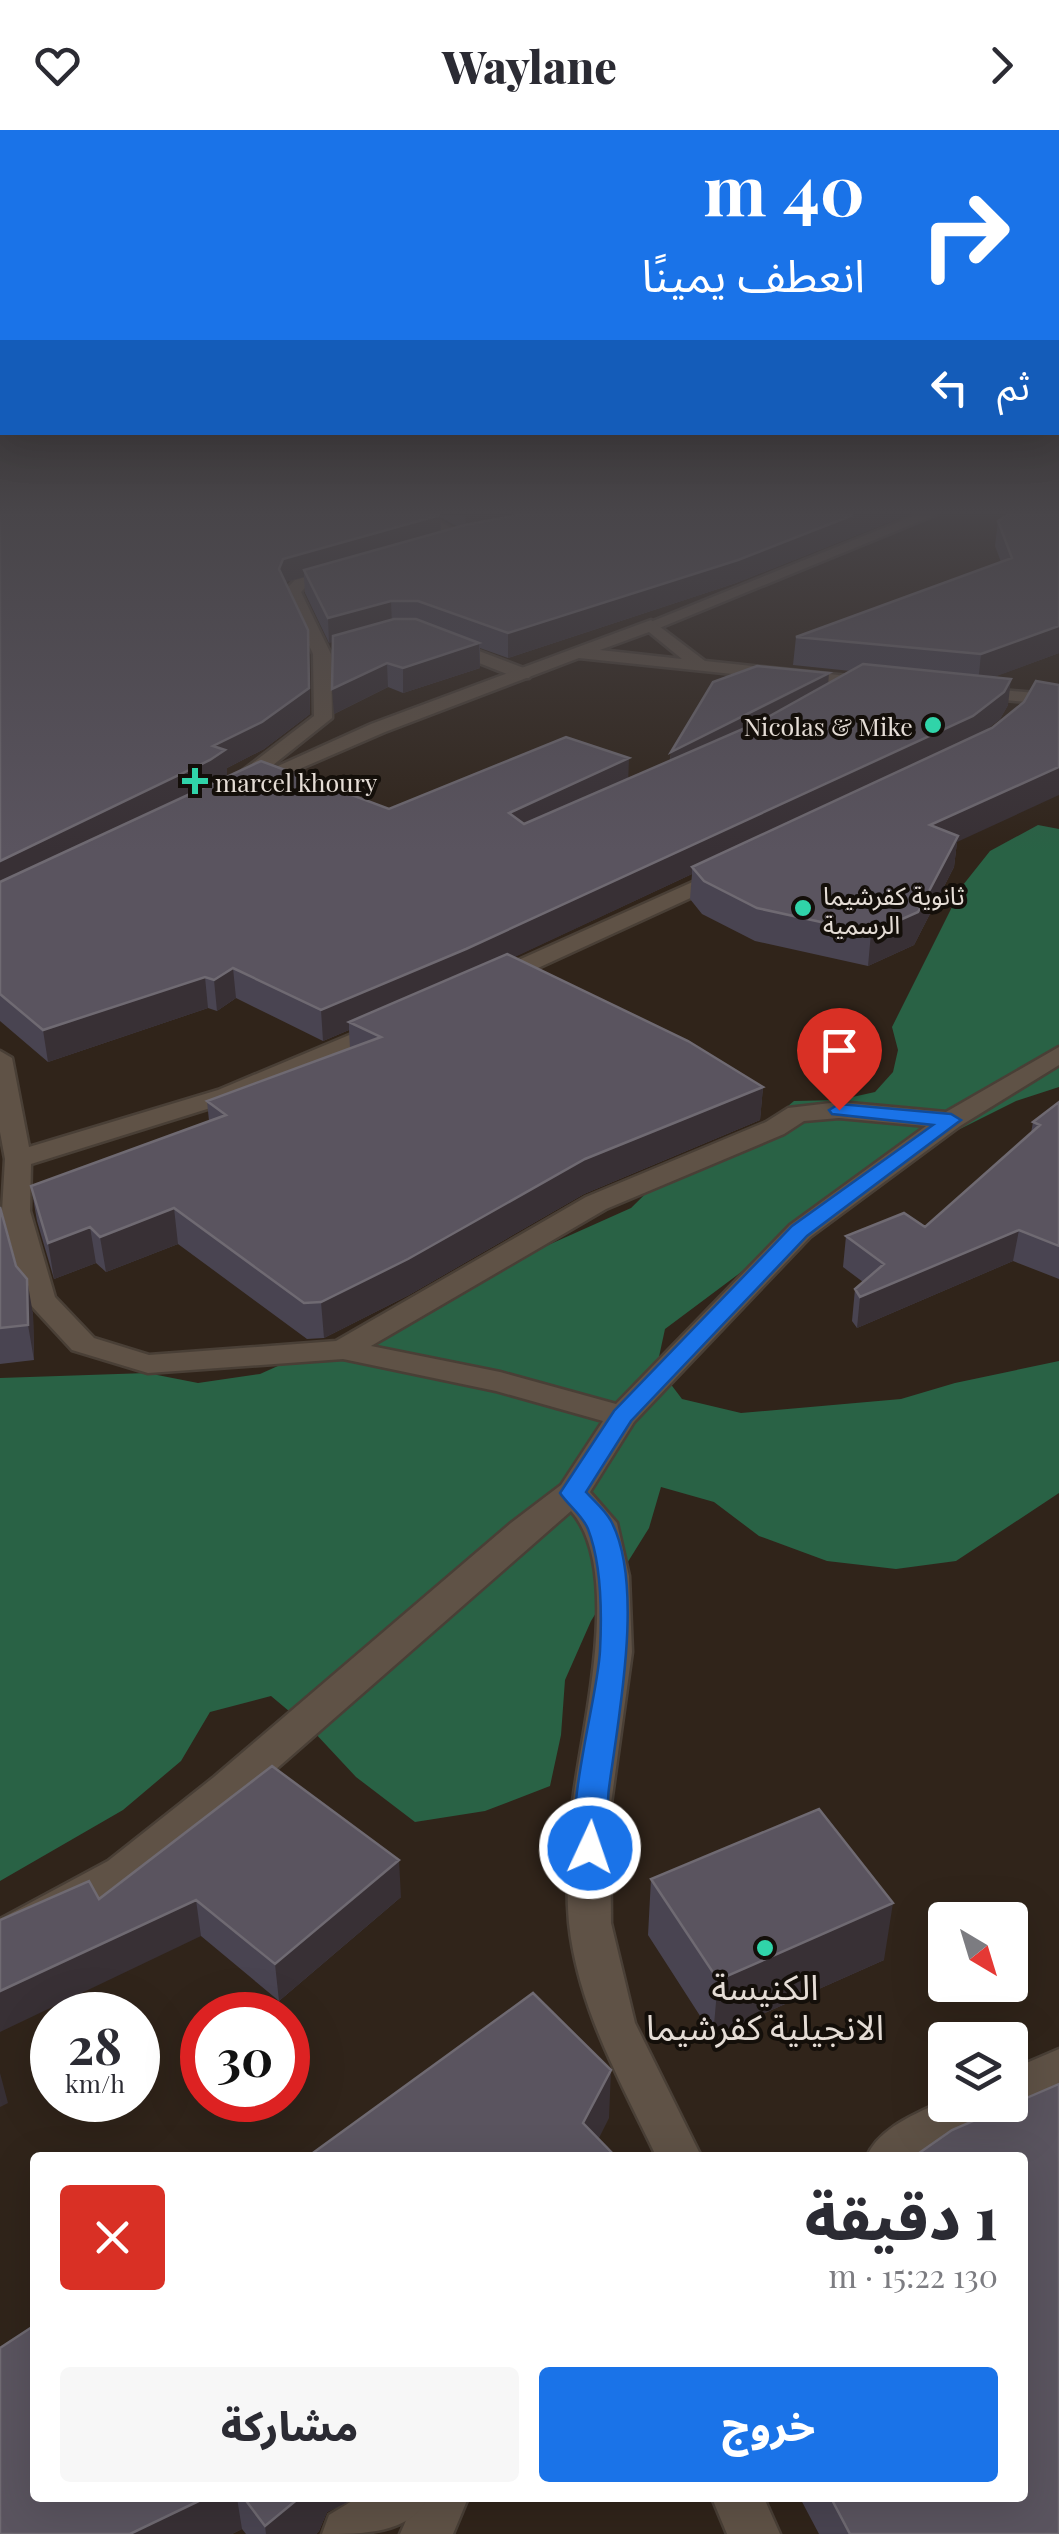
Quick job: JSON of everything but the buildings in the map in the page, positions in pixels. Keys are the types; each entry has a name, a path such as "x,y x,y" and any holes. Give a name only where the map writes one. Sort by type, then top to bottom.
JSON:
{"street":[{"path":"315,627 331,652 323,718 222,795 378,728 643,627"},
{"path":"655,627 698,663"},
{"path":"419,634 523,674"},
{"path":"576,653 900,686"},
{"path":"825,698 855,681"},
{"path":"954,691 1059,700"},
{"path":"1012,724 1025,697"},
{"path":"476,988 750,862"},
{"path":"18,1159 227,1095 405,1019"},
{"path":"0,1939 122,1872 228,1788 524,1530 572,1493 622,1416 800,1231 951,1120 1059,1054"},
{"path":"0,1058 18,1159 8,1202 41,1300 83,1344 148,1364 343,1350 500,1382 622,1416"},
{"path":"343,1350 596,1203 776,1128 796,1114 839,1110 951,1120"},
{"path":"572,1493 600,1524 612,1576 614,1652 591,1810 590,1923 614,2024 677,2152"},
{"path":"1028,2083 1059,2068"},
{"path":"896,2152 945,2122"},
{"path":"348,2534 396,2502"},
{"path":"426,2534 440,2502"},
{"path":"740,2502 754,2534"}],"green space":[{"path":"1038,825 1059,829 1059,1087 1016,1101 914,1152 790,1242 748,1267 665,1329 657,1366 682,1399 741,1413 901,1399 1059,1361 1059,1493 956,1561 896,1569 827,1561 759,1536 714,1502 661,1487 649,1528 591,1621 565,1680 561,1735 550,1786 485,1811 415,1822 356,1777 314,1732 271,1696 210,1712 181,1761 123,1810 0,1881 0,1378 147,1373 198,1383 260,1374 631,1208 684,1156 764,1126 794,1101 839,1100 875,1092 893,1072 898,1050 892,1027 963,885 990,851"}],"place":[{"name":"Nicolas & Mike","path":"933,725"},
{"name":"marcel khoury","path":"195,781"},
{"name":"ثانوية كفرشيما الرسمية","path":"803,908"},
{"name":"الكنيسة الانجيلية كفرشيما","path":"765,1948"}],"route":[{"path":"590,1848 591,1810 614,1652 612,1576 600,1524 572,1493 622,1416 800,1231 951,1120 839,1110"}]}
